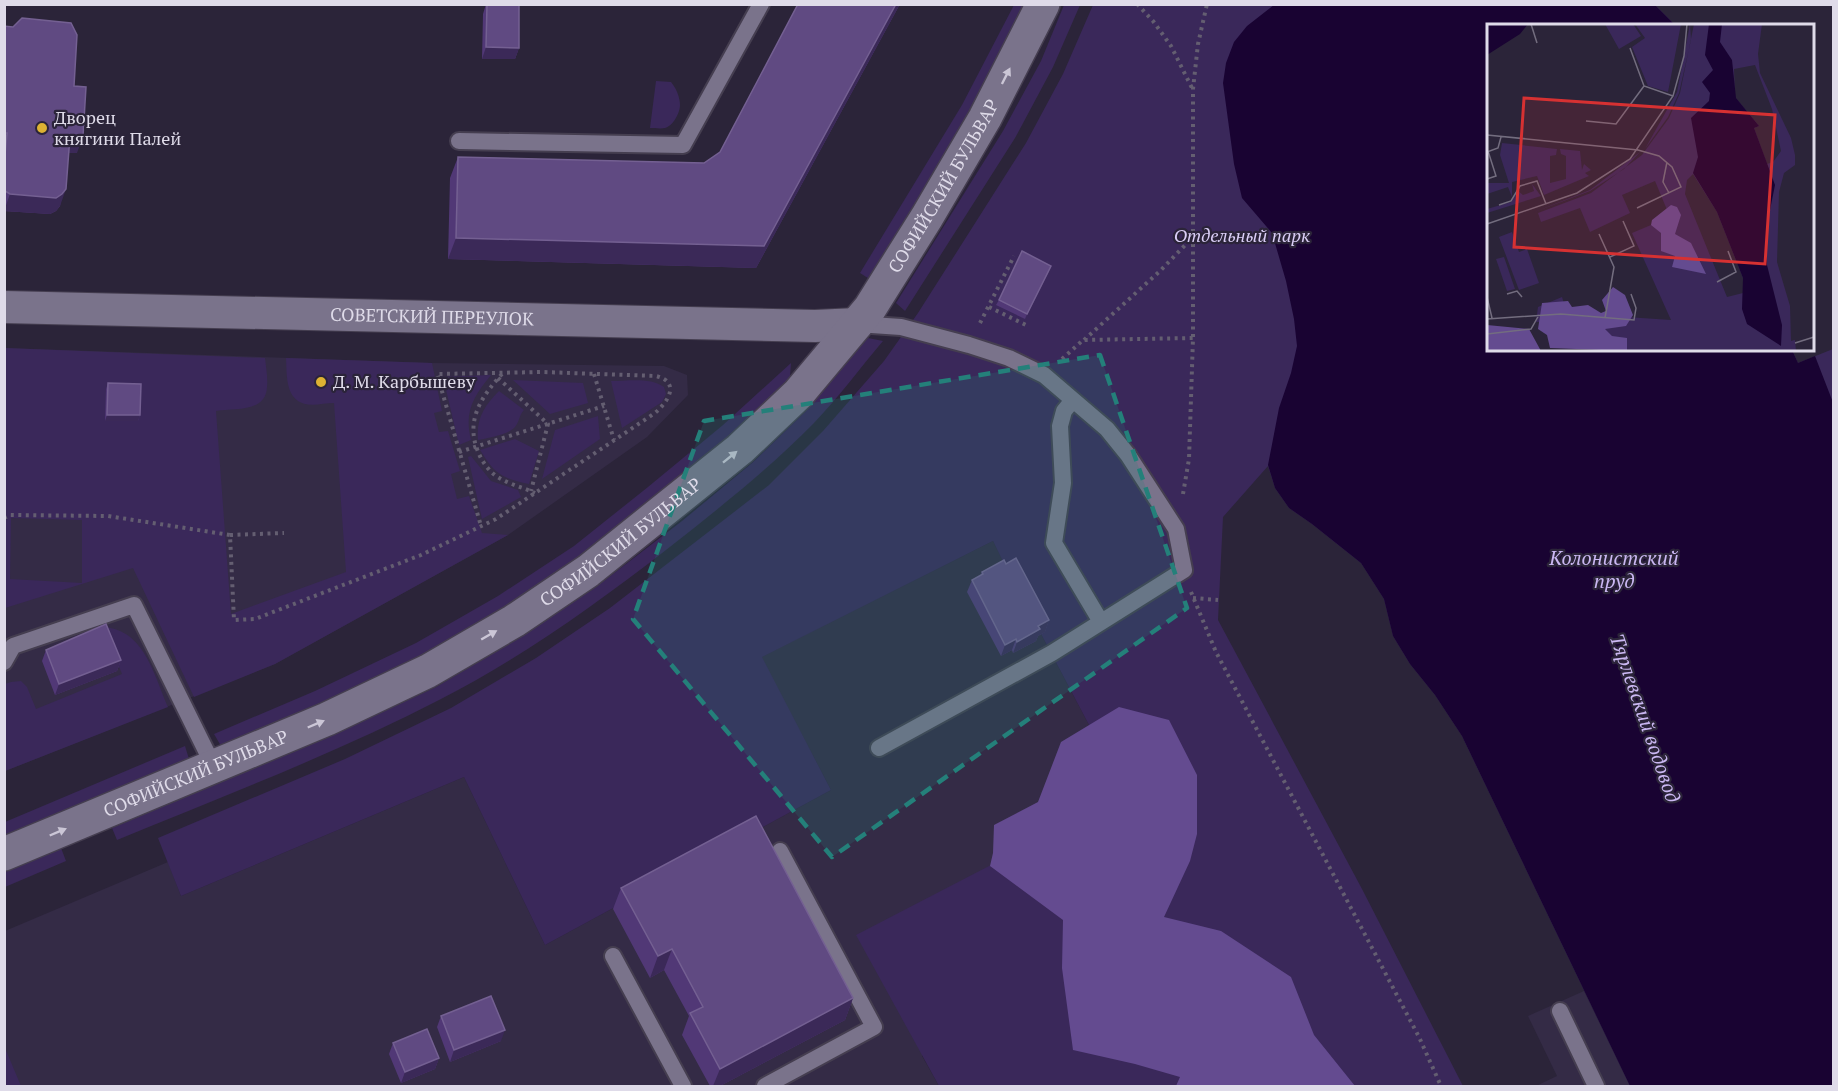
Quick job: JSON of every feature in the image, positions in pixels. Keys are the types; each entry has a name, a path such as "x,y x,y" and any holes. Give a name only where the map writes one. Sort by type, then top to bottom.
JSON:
{"street":[{"name":"СОФИЙСКИЙ БУЛЬВАР","path":"4,854 327,719 428,670 514,621 588,571 740,449 798,394 870,308 985,118 1043,4"},
{"name":"СОВЕТСКИЙ ПЕРЕУЛОК","path":"4,307 815,326 857,324"}],"lane":[{"path":"459,141 683,146 761,4"},
{"path":"857,324 901,327 969,345 1009,358 1044,375 1107,429 1128,455 1176,529 1184,570 1052,653 879,748"},
{"path":"1073,400 1065,411 1060,426 1063,483 1054,543 1101,622"},
{"path":"4,662 13,646 134,605 214,767"},
{"path":"765,1086 874,1027 780,851"},
{"path":"613,956 683,1086"},
{"path":"1560,1011 1596,1086"}],"path":[{"path":"1137,4 1171,46 1193,89"},
{"path":"1176,529 1189,459 1193,338 1193,89 1198,44 1207,4"},
{"path":"1044,375 1193,238"},
{"path":"969,345 1014,256"},
{"path":"989,306 1026,325"},
{"path":"1083,340 1193,338"},
{"path":"502,373 488,390 476,412 473,429 476,446 481,458 497,476 533,492"},
{"path":"230,535 234,620 255,619 421,555 496,519 664,405 668,400 670,388 668,383 656,376 437,374 481,526"},
{"path":"594,374 614,440"},
{"path":"498,378 549,424"},
{"path":"459,452 604,406"},
{"path":"533,492 549,424"},
{"path":"4,518 10,515 108,516 230,535 284,533"},
{"path":"1184,570 1216,652 1419,1036 1441,1086"},
{"path":"1193,598 1218,600"}],"highlighted area":[{"path":"1100,355 1187,608 832,857 633,619 704,421"}],"shaded area":[{"path":"5,348 432,363 664,366 687,375 688,395 647,437 508,535 275,664 5,771"},
{"path":"993,541 1008,571 1045,632 1041,634 1126,795 990,866 922,1056 939,1086 5,1086 5,931 168,862 181,896 464,777 545,945 831,790 761,657"},
{"path":"1119,707 1169,720 1197,775 1197,834 1190,861 1164,917 1221,931 1291,977 1314,1035 1355,1086 1176,1086 1180,1077 1073,1050 1062,968 1063,920 990,866 994,825 1038,802 1061,742"},
{"path":"1584,991 1630,1086 1536,1086 1557,1076 1528,1016"}],"green space":[{"path":"1014,5 1027,5 973,112 871,280 860,273 962,105"},
{"path":"1064,5 1080,5 1053,67 1015,138 905,311 896,303 1003,131 1041,61"},
{"name":"Отдельный парк","path":"1093,5 1655,5 1674,24 1487,24 1487,351 1792,351 1798,363 1833,349 1833,1086 1630,1086 1462,736 1435,695 1410,664 1393,636 1384,599 1361,563 1289,508 1275,488 1268,466 1223,517 1218,620 1362,889 1463,1086 939,1086 856,935 1126,795 1041,634 1044,631 1008,572 993,541 762,657 831,790 545,945 464,777 181,896 158,838 345,759 451,708 536,658 610,608 769,485 823,431 884,361 918,313 1026,143 1063,74"},
{"path":"656,81 671,82 680,102 676,119 668,127 650,128"},
{"path":"868,338 883,341 832,403 779,457 685,535 557,630 471,683 402,719 281,773 117,840 112,828 332,735 436,687 521,637 596,587 682,521 752,463 805,412"},
{"path":"5,348 265,358 267,387 261,401 248,408 216,411 231,614 346,572 334,403 308,405 298,401 288,386 286,358 432,363 442,411 434,413 439,432 448,431 460,471 451,474 457,499 469,496 482,533 508,535 275,664 194,697 133,568 5,608","holes":["11,518 82,520 82,583 10,579"]},
{"path":"791,363 788,382 733,435 581,556 506,608 423,655 321,704 221,746 214,734 315,691 416,643 498,596 574,546 723,425"},
{"path":"491,375 479,390 472,405 469,421 471,440 459,445 443,377"},
{"path":"513,380 583,383 588,403 550,414"},
{"path":"611,381 652,382 664,387 666,394 662,402 622,428"},
{"path":"499,391 524,410 516,425 508,432 478,440 478,426 482,413"},
{"path":"598,416 600,439 542,479 555,430"},
{"path":"515,439 539,451 529,484 500,474 490,465 480,450"},
{"path":"471,456 491,481 518,490 521,497 482,519 468,457"},
{"path":"103,627 117,630 138,645 152,668 168,707 5,771 5,684 21,681 27,687 36,709 122,674"},
{"path":"185,746 189,759 5,836 5,822"},
{"path":"61,848 66,861 5,887 5,872"},
{"path":"5,1048 21,1086 5,1086"}],"water":[{"name":"Колонистский пруд","path":"1274,5 1655,5 1674,24 1487,24 1487,351 1792,351 1798,363 1815,356 1834,405 1833,1086 1630,1086 1462,736 1435,695 1410,664 1393,636 1384,599 1361,563 1289,508 1275,488 1268,465 1279,408 1297,346 1286,281 1272,233 1242,198 1234,164 1223,83 1226,63 1234,42 1247,26"}],"building":[{"path":"487,4 519,4 519,48 486,47"},
{"path":"798,4 896,4 764,246 456,238 458,157 704,163 720,152"},
{"name":"Дворец княгини Палей","path":"22,18 71,23 77,35 74,86 86,87 83,136 70,136 66,189 56,198 10,194 4,188 7,133 4,133 4,26 13,27"},
{"path":"1022,251 1051,266 1027,314 999,300"},
{"path":"108,383 141,384 140,415 107,415"},
{"path":"1016,558 1049,620 1038,626 1040,629 1017,642 1016,639 1005,645 972,580 1004,560 1006,564"},
{"path":"106,624 121,660 59,684 46,650"},
{"path":"756,816 853,998 720,1069 690,1013 703,1007 672,949 658,956 621,888"},
{"path":"491,996 505,1030 454,1050 441,1016"},
{"path":"427,1029 439,1058 405,1072 393,1043"}],"place":[{"name":"Дворец княгини Палей","path":"42,128"},
{"name":"Д. М. Карбышеву","path":"321,382"}],"water label":[{"name":"Тярлевский водовод","path":"1645,718"}]}
